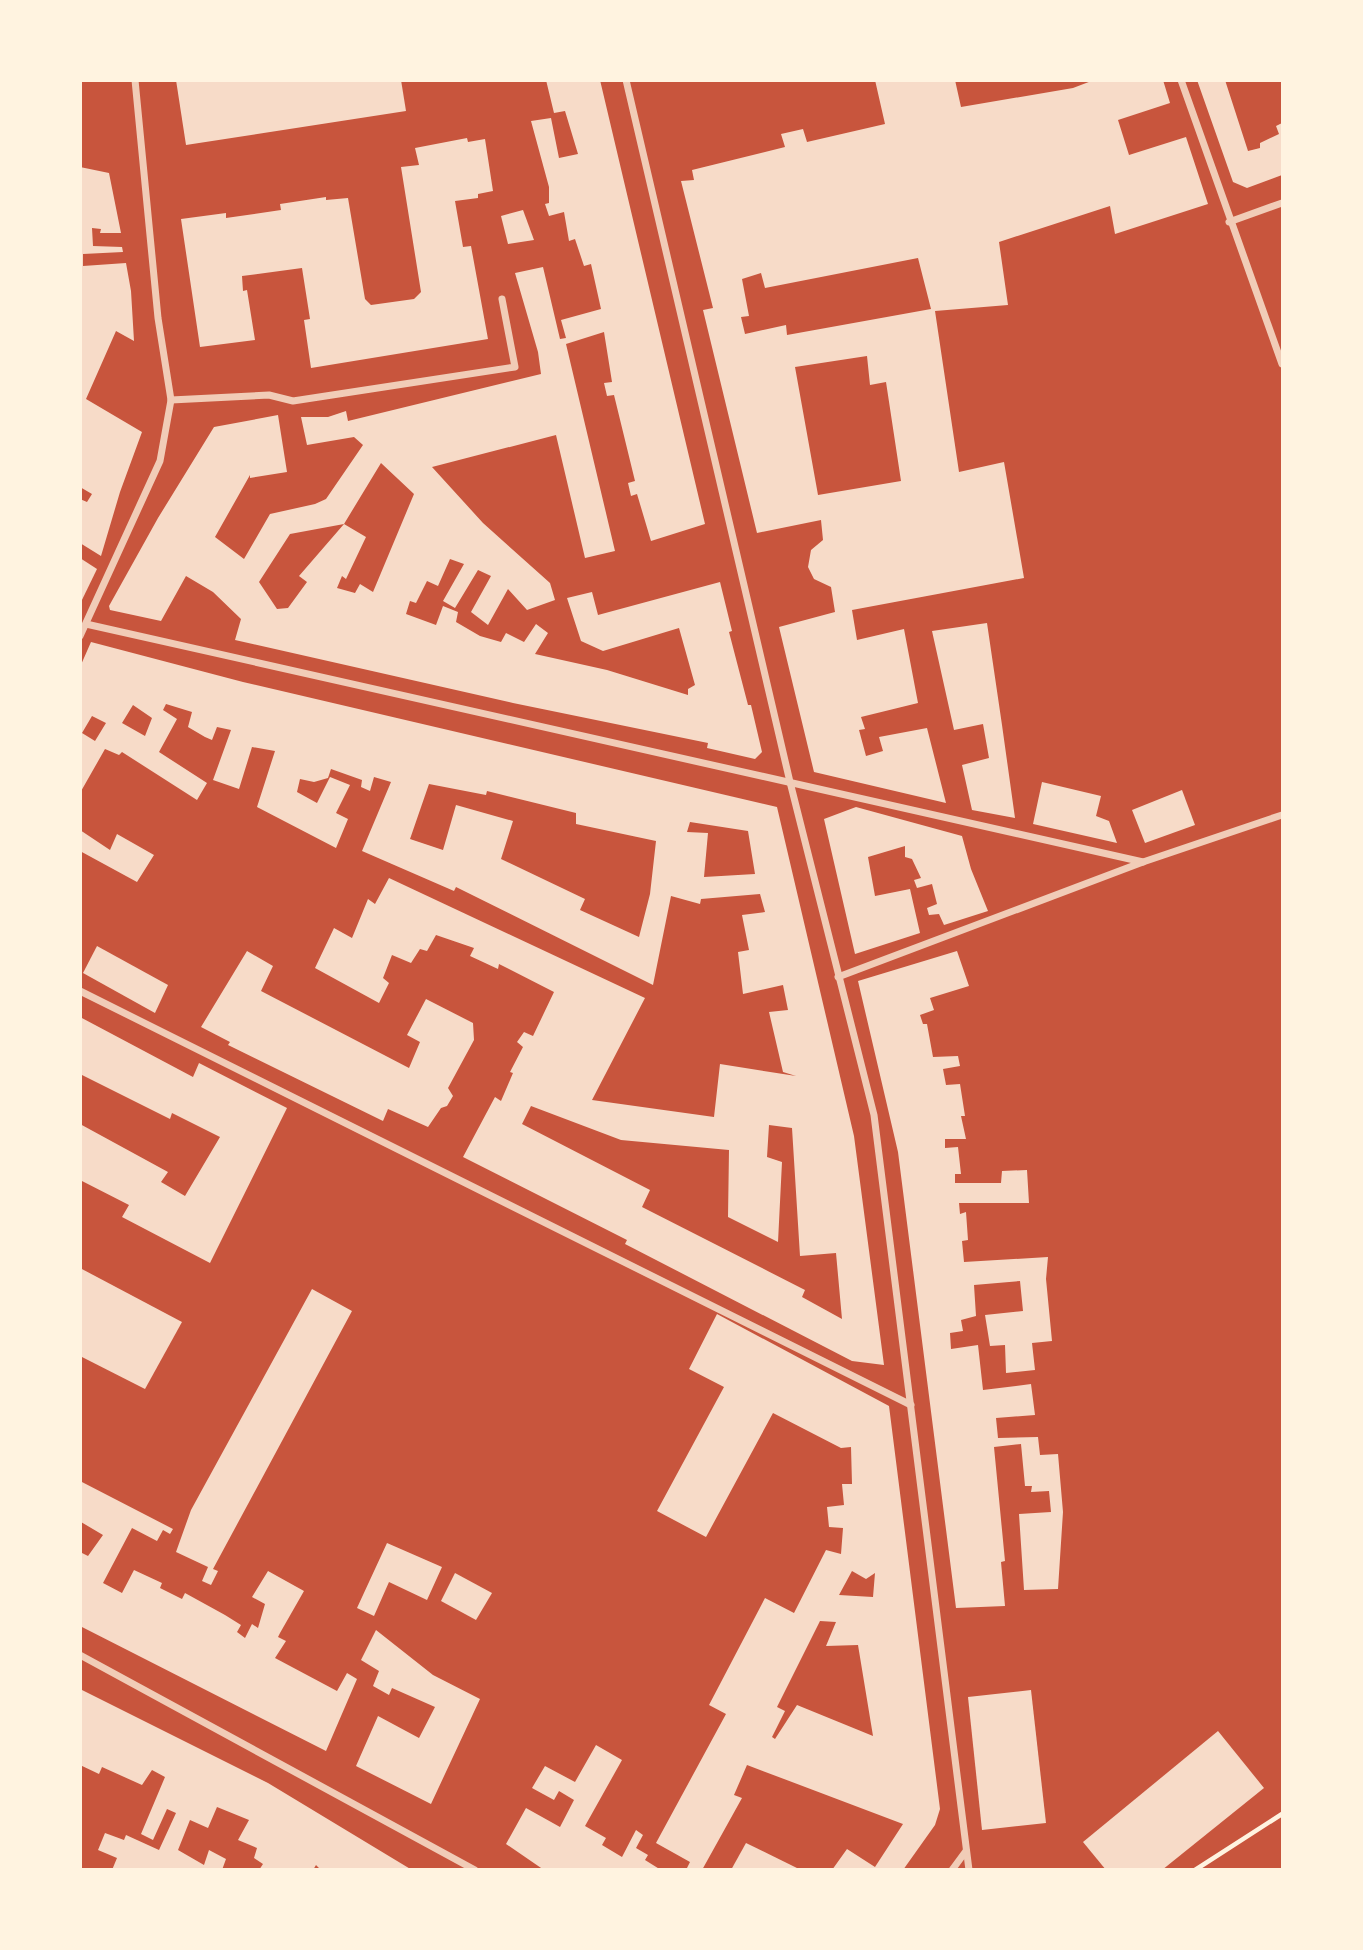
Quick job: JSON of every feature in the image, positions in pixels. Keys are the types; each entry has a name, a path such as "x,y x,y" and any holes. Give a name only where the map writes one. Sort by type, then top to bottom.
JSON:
{"street":[{"path":"80,636 159,461 171,400 158,318 135,80"},
{"path":"626,80 790,782 874,1115 969,1870"},
{"path":"1181,80 1229,222 1282,361"},
{"path":"1229,222 1283,203"},
{"path":"171,400 269,395 293,401 515,367 502,299"},
{"path":"86,624 1143,862"},
{"path":"838,977 1143,862 1283,815"},
{"path":"80,991 911,1405"},
{"path":"80,1655 475,1870"},
{"path":"952,1870 967,1850"}],"path":[{"path":"1195,1870 1283,1814"}],"building":[{"path":"176,80 401,80 406,111 186,145"},
{"path":"546,80 600,80 705,524 651,541 637,494 631,496 628,483 635,481 614,395 607,396 604,383 612,382 604,332 566,344 615,551 585,558 556,435 432,467 483,523 550,583 555,600 527,610 508,589 488,625 471,612 491,576 478,570 455,608 443,601 464,564 450,559 438,586 427,581 416,603 410,601 406,614 436,625 443,606 458,612 456,622 480,636 501,642 506,633 524,642 536,624 548,633 535,654 607,670 688,695 688,689 695,685 679,628 603,651 581,641 567,598 592,592 598,615 720,582 732,631 729,632 762,752 755,759 707,748 708,743 513,703 235,640 241,619 213,592 186,576 161,621 110,610 109,606 158,518 214,427 278,415 287,472 250,478 250,475 215,537 244,559 270,514 326,499 363,445 354,437 307,445 301,417 328,417 346,411 348,421 541,374 538,352 515,273 543,267 560,339 566,338 561,320 601,309 591,264 584,266 575,239 569,241 564,212 549,216 545,204 549,203 549,187 531,121 551,118 559,158 578,154 565,111 554,113","holes":["381,463 414,494 373,592 360,584 355,593 337,588 342,576 346,579 366,537 344,524","344,524 299,576 307,582 288,608 277,609 259,582 290,534"]},
{"path":"875,80 955,80 961,107 1073,88 1094,80 1163,80 1170,103 1118,120 1129,155 1186,137 1208,204 1115,234 1110,206 999,242 1008,305 935,311 959,472 1004,462 1024,578 852,610 857,640 904,629 918,703 861,717 865,729 859,730 866,756 883,751 879,737 927,728 946,803 814,772 779,627 835,612 831,587 814,579 808,567 811,550 823,540 821,520 757,533 703,310 713,308 681,181 694,180 692,170 785,147 781,134 803,129 807,142 885,124","holes":["918,258 931,309 787,335 786,325 745,334 741,317 749,316 742,279 761,273 765,288","867,356 870,385 886,382 901,481 818,495 795,367"]},
{"path":"1197,80 1225,80 1248,151 1260,148 1260,143 1279,134 1276,126 1282,123 1282,175 1247,188 1233,182"},
{"path":"467,138 468,142 485,139 493,191 478,194 478,198 455,201 463,247 471,246 488,339 311,368 304,320 310,319 302,268 242,276 243,291 247,290 255,340 200,347 181,219 226,213 226,218 281,210 280,204 326,197 326,200 348,198 365,299 371,305 414,299 421,292 401,167 419,165 415,148"},
{"path":"80,167 109,173 121,233 100,233 101,229 92,228 93,246 122,247 123,252 83,254 83,266 126,263 131,291 134,341 116,331 86,399 142,432 101,556 80,543 80,499 87,502 92,494 80,487"},
{"path":"523,210 534,240 508,244 501,216"},
{"path":"80,558 97,569 80,604"},
{"path":"987,623 1015,818 972,810 962,765 989,758 983,724 954,730 932,631"},
{"path":"91,642 243,682 777,807 854,1136 884,1365 852,1361 625,1244 627,1240 463,1157 495,1097 501,1101 513,1073 510,1072 523,1047 517,1042 524,1032 533,1036 554,992 499,964 498,969 470,956 474,948 436,935 427,951 420,949 411,963 392,955 383,978 389,983 379,1003 315,968 334,928 352,938 368,899 375,904 389,878 645,998 592,1100 714,1117 720,1064 796,1076 783,1072 769,1012 788,1010 783,985 743,994 738,952 749,950 742,915 765,912 760,894 701,899 700,904 671,896 653,985 456,887 454,891 362,851 391,782 374,777 370,791 361,787 362,780 331,769 328,778 314,782 300,779 297,792 317,803 330,777 350,785 336,813 348,819 336,848 257,807 275,751 252,747 239,789 213,780 231,730 217,727 212,740 205,737 188,727 192,712 166,704 163,710 177,719 159,752 207,783 197,800 122,752 119,755 105,749 80,793 80,667","holes":["133,705 152,718 145,736 122,723","92,716 106,723 95,741 82,733","429,784 486,795 487,791 576,813 576,824 656,841 650,894 639,937 580,910 585,899 501,859 513,821 456,805 443,850 410,839","690,822 748,831 755,874 704,877 708,833 687,832","531,1106 621,1140 729,1150 728,1217 778,1242 782,1162 767,1157 769,1125 792,1128 800,1256 836,1253 842,1319 802,1297 805,1290 642,1207 650,1190 522,1124"]},
{"path":"1042,782 1101,796 1096,816 1109,821 1117,843 1033,824"},
{"path":"1182,790 1195,825 1145,843 1132,810"},
{"path":"856,807 962,836 971,869 988,911 944,925 939,914 929,915 927,908 937,904 932,884 917,888 914,880 921,878 912,859 905,857 905,846 868,857 875,896 910,889 920,933 855,954 824,819"},
{"path":"80,830 110,850 117,834 154,855 137,882 80,851"},
{"path":"97,946 168,985 155,1013 83,973"},
{"path":"247,951 273,966 261,991 409,1068 420,1042 407,1035 426,999 473,1023 474,1040 448,1088 453,1096 447,1106 441,1108 428,1127 388,1109 383,1121 228,1045 230,1042 201,1027"},
{"path":"957,951 969,986 930,998 934,1010 920,1015 923,1024 927,1024 933,1057 958,1056 960,1066 943,1069 946,1085 960,1084 965,1116 961,1116 966,1139 945,1139 945,1148 958,1147 961,1174 955,1174 955,1183 1001,1183 1002,1171 1027,1170 1029,1203 959,1203 960,1214 966,1212 968,1240 962,1241 964,1262 1048,1257 1046,1279 1052,1341 1032,1343 1035,1370 1006,1373 1005,1345 990,1346 985,1315 1023,1311 1020,1281 974,1285 976,1316 961,1320 963,1331 950,1333 951,1349 978,1345 983,1390 1031,1384 1035,1415 996,1418 998,1438 1038,1437 1040,1455 1058,1454 1063,1512 1058,1589 1024,1590 1019,1514 1051,1512 1049,1491 1031,1492 1032,1486 1025,1486 1021,1444 994,1447 1005,1561 1001,1562 1005,1606 956,1608 898,1152 858,981"},
{"path":"80,1017 193,1077 199,1063 287,1108 210,1263 122,1217 129,1205 80,1180 80,1124 168,1172 161,1182 185,1196 220,1137 172,1113 170,1119 80,1074"},
{"path":"80,1268 182,1322 145,1389 80,1356"},
{"path":"312,1289 352,1311 213,1569 218,1571 211,1585 202,1581 208,1567 176,1552 191,1510"},
{"path":"717,1314 889,1406 940,1809 935,1825 903,1870 832,1870 847,1849 875,1867 903,1824 747,1765 734,1795 742,1798 702,1870 686,1870 690,1862 656,1843 726,1714 709,1705 765,1598 794,1613 826,1550 841,1554 843,1528 829,1527 827,1507 844,1505 842,1484 852,1484 851,1447 841,1448 773,1413 706,1537 657,1511 724,1387 689,1369","holes":["852,1571 866,1579 875,1573 873,1597 839,1595","820,1621 836,1622 826,1646 858,1645 873,1736 797,1705 775,1739 772,1737 785,1711 777,1707"]},
{"path":"80,1481 173,1529 170,1534 163,1530 157,1541 132,1528 103,1583 122,1593 134,1570 162,1583 160,1588 182,1599 185,1593 225,1615 241,1625 237,1632 245,1638 252,1624 258,1628 265,1604 252,1597 268,1571 304,1591 278,1637 286,1641 275,1658 337,1691 347,1673 357,1679 326,1751 80,1626 80,1552 88,1556 103,1535 81,1522"},
{"path":"387,1543 442,1567 427,1600 389,1582 374,1616 357,1608"},
{"path":"455,1573 492,1593 476,1620 441,1601"},
{"path":"376,1630 433,1675 480,1699 431,1804 356,1766 378,1716 419,1738 435,1707 392,1688 389,1695 373,1686 379,1671 361,1660"},
{"path":"80,1689 268,1783 412,1870 321,1870 316,1865 313,1870 259,1870 263,1864 254,1858 257,1848 238,1840 249,1820 217,1807 208,1828 190,1820 178,1850 204,1865 209,1850 226,1859 222,1870 112,1870 117,1858 98,1850 105,1833 124,1840 126,1835 159,1850 176,1813 167,1809 153,1840 141,1834 165,1777 152,1770 142,1785 102,1767 99,1774 80,1765"},
{"path":"1031,1690 1046,1823 982,1830 968,1697"},
{"path":"1218,1731 1264,1788 1162,1870 1106,1870 1083,1842"},
{"path":"596,1745 622,1760 585,1826 606,1838 602,1845 622,1857 636,1830 643,1835 636,1848 648,1855 645,1860 661,1870 544,1870 506,1844 526,1808 560,1827 574,1800 559,1791 554,1800 532,1788 545,1766 575,1782"},
{"path":"746,1843 801,1870 731,1870"}]}
